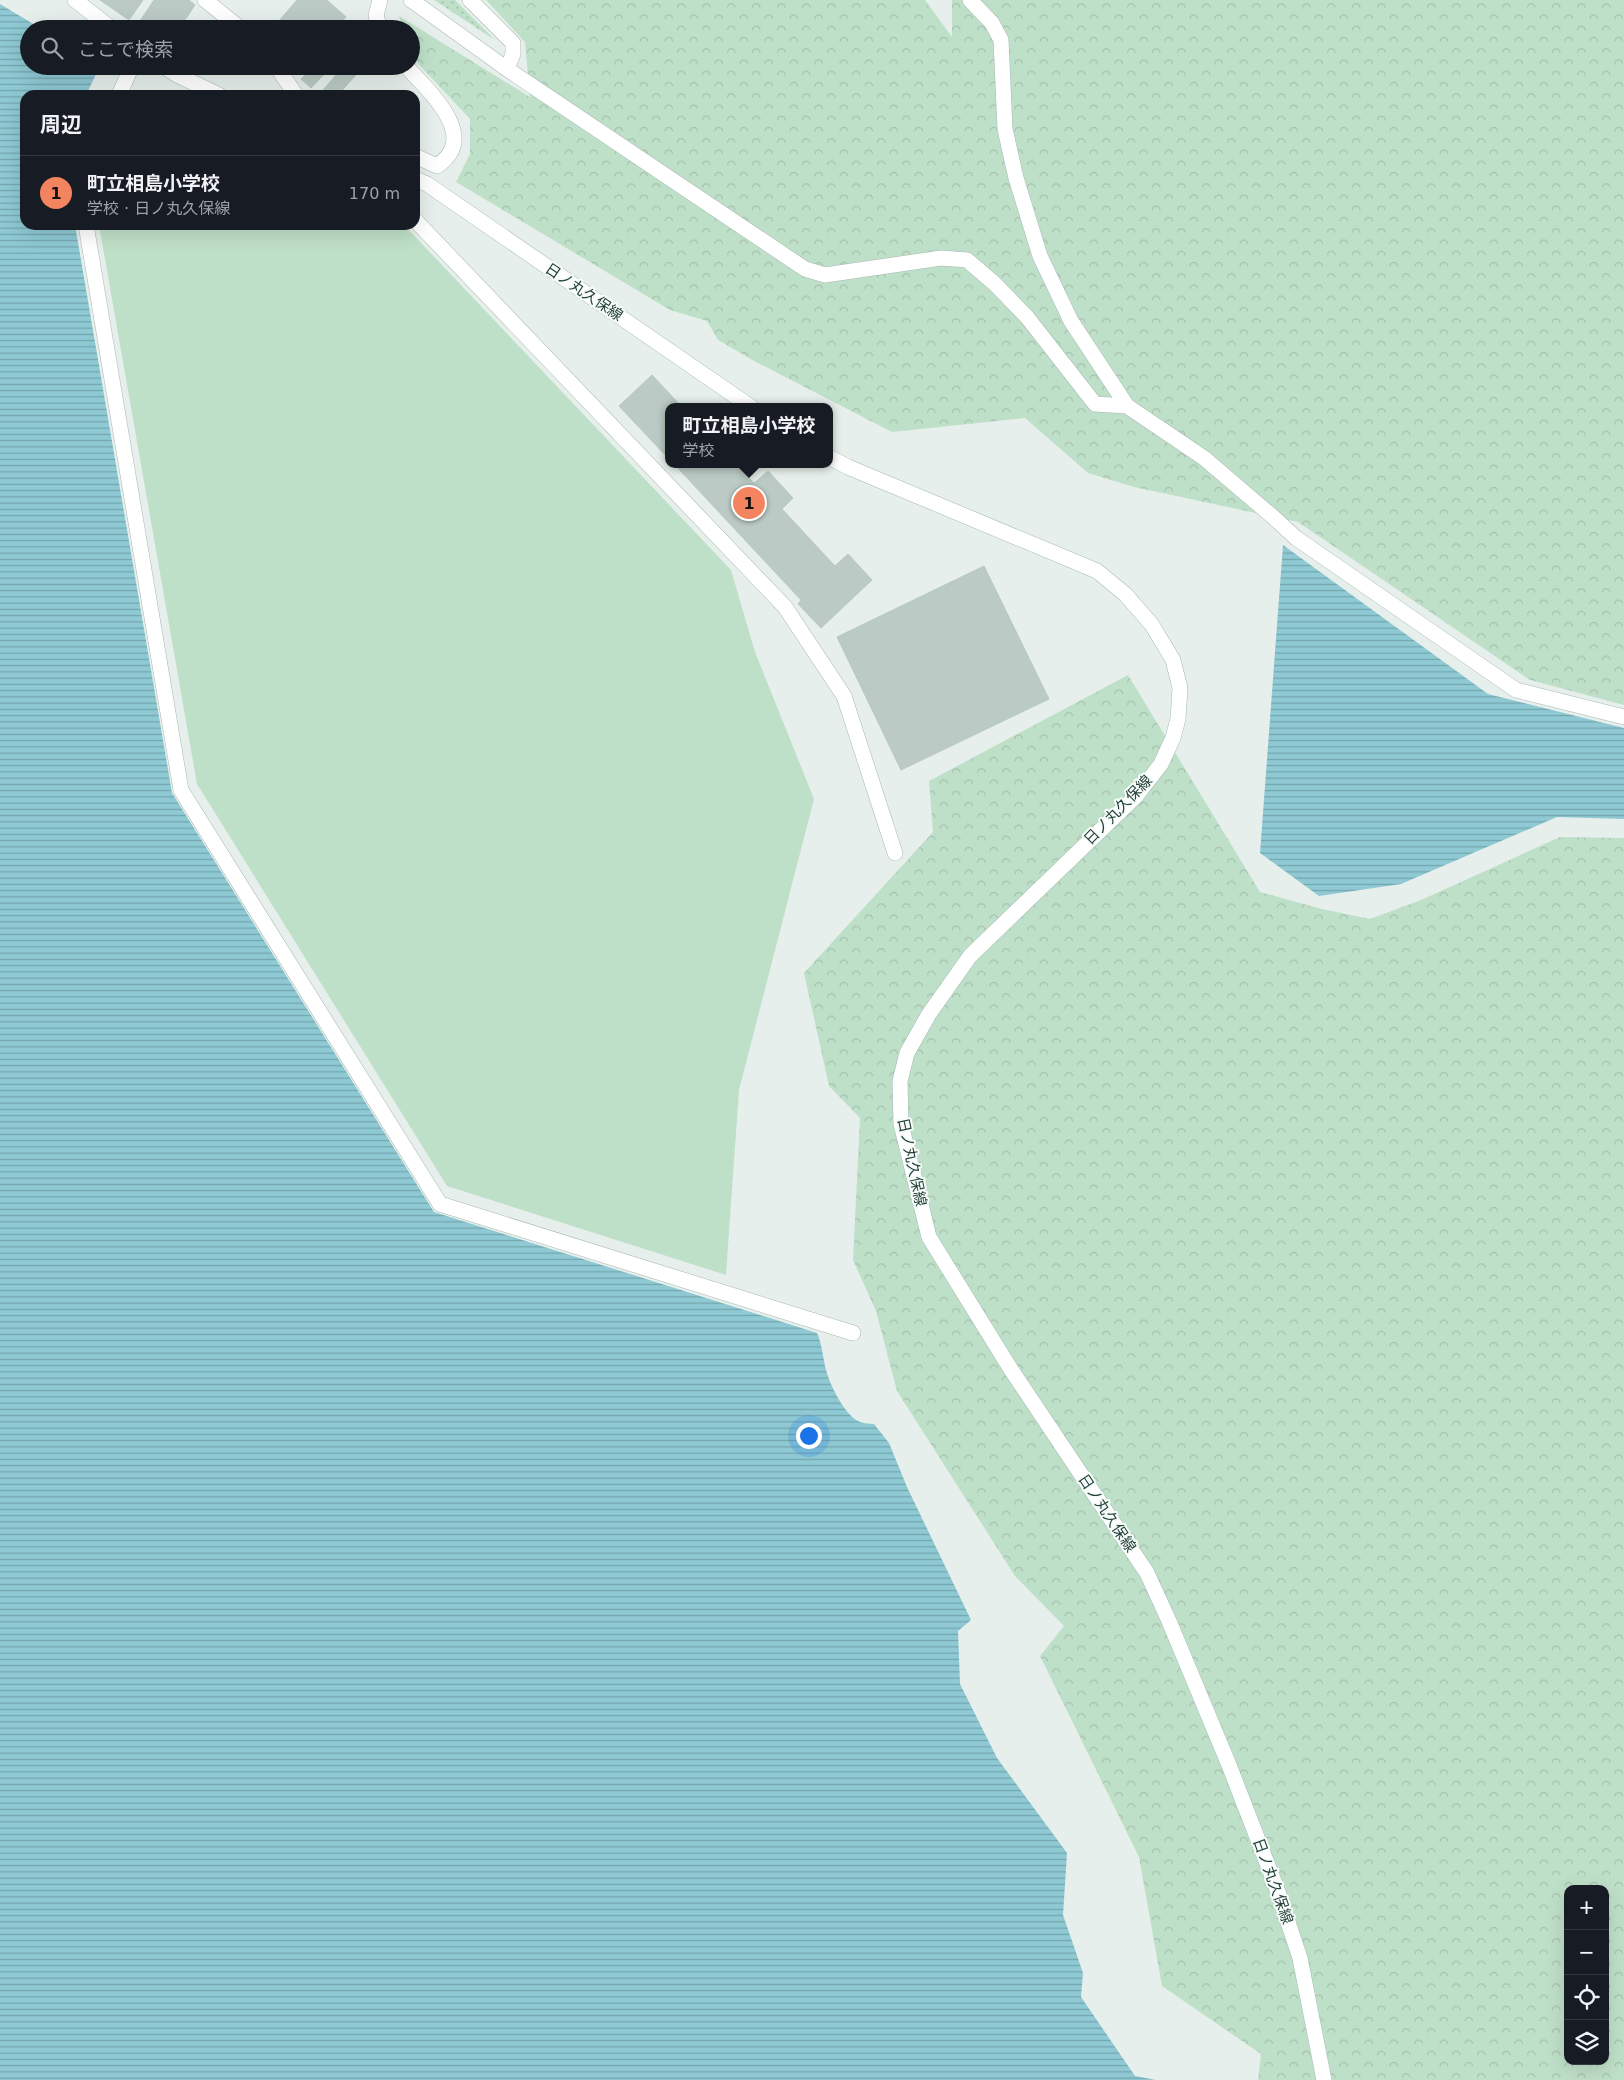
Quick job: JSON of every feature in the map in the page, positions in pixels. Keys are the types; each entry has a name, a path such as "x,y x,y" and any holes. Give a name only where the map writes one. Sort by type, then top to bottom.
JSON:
{"main road":[{"path":"75,0 101,20"},
{"path":"205,0 230,20"},
{"path":"377,20 376,15 380,0"},
{"path":"411,0 507,69 805,269 825,275 941,258 967,260 995,284 1027,317 1095,404 1127,406"},
{"path":"470,0 513,43 513,54 507,69"},
{"path":"970,0 992,22 1001,40 1005,129 1016,178 1040,256 1071,320 1127,406 1204,458 1296,538 1516,690 1624,717"},
{"path":"121,90 128,75"},
{"path":"177,75 208,90"},
{"path":"282,75 293,90"},
{"path":"414,75 447,113 454,129 453,148 449,158 438,166 420,158"},
{"name":"日ノ丸久保線","path":"420,182 435,189 745,403"},
{"path":"420,225 785,606 844,696 895,852"},
{"path":"87,230 181,790 440,1204 853,1332"},
{"name":"日ノ丸久保線","path":"833,459 1097,571 1125,594 1152,625 1173,660 1180,688 1178,719 1173,738 1161,764 1137,794 970,956 929,1014 907,1053 900,1081 901,1124 929,1237 1010,1368 1147,1573 1169,1621 1229,1765 1277,1889 1300,1958 1324,2080"}],"green space":[{"path":"434,0 455,0 495,40"},
{"path":"486,0 925,0 952,37 952,0 1624,0 1624,705 1530,680 1298,522 1134,487 1088,473 1025,418 892,432 754,361 718,340 707,321 670,310 456,182 470,154 470,119 420,66 420,29 530,97 525,42"},
{"path":"100,230 409,230 731,570 755,652 814,799 739,1090 726,1275 447,1186 197,784"},
{"path":"1128,675 1260,892 1322,909 1370,919 1421,900 1560,837 1624,838 1624,2080 1258,2080 1261,2054 1162,1986 1139,1857 1040,1656 1064,1626 1015,1576 897,1391 876,1311 853,1260 860,1118 829,1086 804,973 933,832 929,781"}],"water":[{"path":"0,4 27,20 20,20 20,75 96,75 88,90 20,90 20,230 76,230 172,793 434,1212 817,1333 828,1376 834,1390 851,1416 860,1422 874,1424 889,1443 907,1487 971,1620 958,1631 960,1684 997,1758 1067,1853 1063,1915 1083,1973 1081,1997 1135,2076 1156,2080 0,2080"},
{"path":"1283,545 1488,694 1624,728 1624,819 1557,817 1401,884 1319,896 1260,853"}],"building":[{"path":"100,0 143,0 129,20"},
{"path":"154,0 189,0 195,5 185,20 141,20"},
{"path":"297,0 327,0 346,17 343,20 280,20"},
{"path":"305,75 323,75 311,88 301,79"},
{"path":"336,75 356,75 342,90 323,90"},
{"path":"652,375 678,403 665,403 665,455 619,406"},
{"path":"678,468 740,468 754,483 768,471 793,498 782,509 835,566 848,554 872,580 821,628 798,604 801,600"},
{"path":"984,566 1049,699 901,770 837,637"}],"place":[{"name":"町立相島小学校","path":"749,503"}]}
